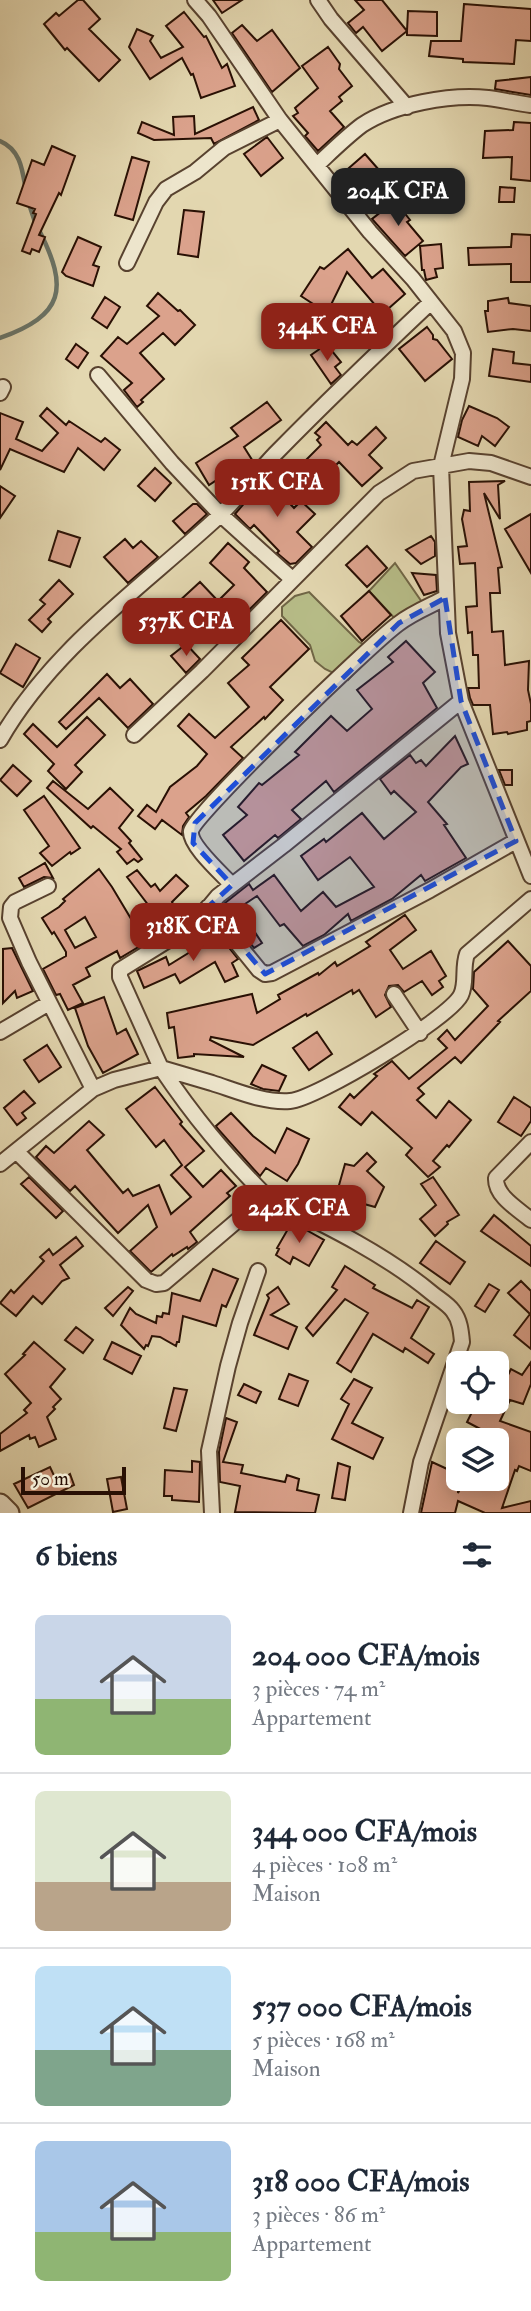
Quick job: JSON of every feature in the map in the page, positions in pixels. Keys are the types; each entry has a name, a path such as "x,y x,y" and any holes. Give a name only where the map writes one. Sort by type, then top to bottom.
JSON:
{"street":[{"path":"195,0 209,16 280,120 454,331 463,353 462,379 441,466 448,633 461,701 531,876"},
{"path":"318,0 331,19 407,107"},
{"path":"317,165 363,124 407,107 461,98 487,98 531,105"},
{"path":"127,263 156,202 166,189 195,172 224,148 280,120"},
{"path":"0,740 60,660 220,514 355,373 431,302"},
{"path":"98,375 172,463 220,514 292,579"},
{"path":"134,735 388,487 413,471 469,461 491,463 531,477"},
{"path":"232,885 193,843 191,832 195,823 334,682 399,623 445,597"},
{"path":"411,1513 421,1462 461,1342 460,1324 453,1311 421,1283 329,1227 266,1196 227,1157 161,1068 120,977 120,970 178,934 218,895 461,701"},
{"path":"208,907 259,970 265,974 272,973 430,890 516,841"},
{"path":"48,886 15,902 11,907 10,918 93,1089"},
{"path":"0,1164 93,1089 123,1077 161,1068 268,1100 291,1101 314,1094 420,1033 446,1013 461,995 464,979 462,966 467,954 531,899"},
{"path":"394,994 420,1033"},
{"path":"0,1032 49,1003"},
{"path":"531,1142 496,1178 495,1186 531,1220"},
{"path":"17,1152 146,1280 156,1284 164,1283 266,1196"},
{"path":"212,1513 209,1451 228,1366 258,1271"},
{"path":"0,1504 9,1513"}],"highlighted area":[{"path":"445,598 461,701 516,841 265,974 208,907 232,885 193,843 195,823 399,623"}],"green space":[{"path":"395,563 426,608 399,623 369,591"},
{"path":"309,592 363,644 368,658 348,680 315,661 310,645 282,616 282,607 295,596"}],"building":[{"path":"78,0 83,0 100,19 89,29 120,60 99,81 67,48 65,50 44,24 56,13 59,16"},
{"path":"213,0 242,0 222,13"},
{"path":"355,0 382,0 407,31 382,51 363,27 356,33 348,23 364,10"},
{"path":"464,4 531,9 531,41 516,40 514,64 463,62 463,59 429,56 431,41 461,41"},
{"path":"408,11 437,12 437,36 407,35"},
{"path":"184,12 204,37 206,36 222,68 227,64 235,86 201,98 193,74 191,75 182,58 150,79 129,47 137,29 153,36 150,41 161,58 183,47 166,26"},
{"path":"242,25 257,41 272,30 300,68 272,92 232,33"},
{"path":"328,47 340,64 339,69 352,86 339,97 342,101 330,111 344,127 318,151 305,136 308,133 293,116 298,113 295,108 318,88 302,66"},
{"path":"531,77 531,95 495,89 496,81"},
{"path":"253,107 259,120 214,144 211,138 154,140 138,133 142,122 174,135 173,117 194,116 195,134"},
{"path":"514,122 531,123 531,181 511,179 512,157 483,158 485,131 513,130"},
{"path":"267,137 283,158 261,176 244,154"},
{"path":"52,146 75,156 61,195 59,193 39,235 45,237 39,252 32,249 30,254 22,251 36,214 33,213 35,209 17,203 32,160 44,165"},
{"path":"365,154 379,170 356,190 342,174"},
{"path":"132,157 149,162 133,220 115,215"},
{"path":"500,187 515,188 514,202 499,202"},
{"path":"395,201 410,220 407,222 423,241 405,256 372,219"},
{"path":"184,210 204,212 198,257 178,254"},
{"path":"512,234 531,235 531,282 511,282 511,264 469,265 468,248 511,247"},
{"path":"78,237 101,247 93,265 99,267 93,286 62,272"},
{"path":"441,244 443,268 435,269 437,277 426,280 422,270 420,246"},
{"path":"348,249 372,278 383,269 405,294 379,317 382,321 365,332 356,319 376,306 347,272 327,313 301,296 320,267 324,269"},
{"path":"158,293 195,325 175,345 163,333 140,353 164,379 137,407 124,390 132,383 101,356 118,337 127,344 159,316 147,306"},
{"path":"105,297 120,307 107,328 92,318"},
{"path":"508,298 509,303 531,306 531,331 513,329 488,332 485,311 488,311 488,301"},
{"path":"427,327 433,339 437,340 452,359 425,381 399,349"},
{"path":"76,344 88,353 78,368 66,359"},
{"path":"328,346 341,362 335,367 341,375 331,384 311,355"},
{"path":"493,349 514,352 513,363 531,365 531,382 489,376"},
{"path":"267,402 281,420 244,447 254,463 233,480 229,472 209,485 196,463 238,436 231,428"},
{"path":"469,406 497,418 509,427 495,446 482,436 478,446 458,437"},
{"path":"47,408 66,425 69,421 101,442 105,438 120,450 104,470 78,448 64,472 10,449 0,470 0,413 23,422 16,439 42,451 58,433 40,416"},
{"path":"326,422 348,445 352,441 357,445 376,427 386,438 369,455 382,468 362,486 339,462 316,485 298,468 321,445 317,440 320,437 315,433"},
{"path":"155,468 171,483 155,501 138,486"},
{"path":"272,471 287,485 280,493 294,508 301,501 315,514 297,532 312,547 296,563 290,564 254,525 250,529 235,514"},
{"path":"505,481 498,485 500,519 484,493 502,567 498,568 500,593 490,593 492,632 503,631 505,665 529,661 531,721 527,722 527,730 493,734 490,705 473,705 468,688 479,688 478,655 473,655 472,632 468,633 466,607 477,606 475,563 460,564 458,547 467,546 462,519 464,510 470,511 469,482"},
{"path":"0,486 15,496 0,518"},
{"path":"193,504 197,504 207,514 185,534 173,521"},
{"path":"531,514 531,573 505,529"},
{"path":"58,531 80,538 70,567 49,560"},
{"path":"431,536 435,542 435,556 421,564 406,550"},
{"path":"125,539 133,548 141,541 158,557 128,583 104,557"},
{"path":"228,543 249,562 244,568 267,592 224,635 198,608 177,628 164,615 200,582 218,601 234,585 210,563"},
{"path":"367,546 387,568 367,587 346,565"},
{"path":"412,573 436,575 437,591 424,595"},
{"path":"59,580 73,594 48,619 51,622 42,632 29,620 45,604 40,600"},
{"path":"369,591 391,615 362,641 341,616"},
{"path":"281,620 309,649 270,687 283,700 231,747 243,758 186,813 189,817 183,826 182,835 162,820 155,829 138,816 147,805 156,812 170,787 197,766 207,754 178,726 189,714 215,738 249,707 228,683 249,665 242,658"},
{"path":"406,641 435,672 423,683 437,708 334,792 326,781 292,810 301,819 278,838 275,835 244,861 223,835 247,815 238,807 259,783 262,785 299,755 295,752 331,716 347,731 372,709 357,690 393,662 388,657"},
{"path":"16,644 40,658 23,687 0,673"},
{"path":"186,644 200,659 186,673 171,656"},
{"path":"107,674 120,688 130,679 153,704 128,728 99,698 66,729 59,722"},
{"path":"87,717 105,735 75,765 82,772 66,789 48,771 54,764 24,734 33,724 57,747"},
{"path":"455,736 468,764 461,767 428,802 447,824 444,825 466,858 425,881 421,875 392,899 351,921 348,914 324,935 303,946 284,924 280,926 257,896 239,908 262,943 254,948 221,908 225,903 249,884 253,890 274,875 301,911 323,892 336,907 374,887 350,857 318,880 301,856 324,839 326,842 362,813 384,839 416,812 394,791 391,794 380,779 410,755 416,763 421,760 426,766"},
{"path":"13,765 31,781 17,796 0,780"},
{"path":"499,770 512,770 512,785 505,785"},
{"path":"53,781 88,809 110,788 133,810 119,828 142,859 138,862 134,859 127,864 117,852 121,849 93,826 91,828 47,788"},
{"path":"44,796 80,848 52,866 40,853 49,846 24,810"},
{"path":"45,863 53,878 44,877 24,887 19,878"},
{"path":"99,869 133,922 152,910 127,877 137,870 151,887 155,884 160,891 176,875 188,886 173,904 158,914 165,925 138,941 140,946 120,958 117,951 86,968 90,976 73,985 83,1003 68,1010 60,994 56,995 43,969 66,956 54,932 52,934 42,918 59,907 65,901 63,899","holes":["85,917 96,937 75,948 65,930"]},
{"path":"405,915 416,930 390,950 403,969 431,951 446,976 439,981 443,987 432,995 422,981 404,992 398,985 389,986 385,995 391,1007 376,1017 359,990 353,994 352,990 253,1045 211,1037 210,1040 244,1057 194,1054 178,1058 174,1027 169,1028 167,1013 252,994 257,1013 280,999 278,995 318,973 319,975 335,962 337,966 370,946 366,942"},
{"path":"214,929 238,959 232,963 238,976 225,982 215,962 180,983 175,974 144,988 137,971 166,957 169,965 211,939 208,934"},
{"path":"508,941 531,966 531,991 498,1021 500,1022 461,1063 455,1057 418,1088 424,1094 417,1100 436,1118 449,1101 471,1120 449,1147 447,1145 433,1161 440,1167 428,1177 406,1155 412,1148 372,1112 361,1125 339,1107 350,1094 354,1098 377,1076 374,1074 392,1061 409,1079 447,1048 438,1039 447,1030 455,1040 488,1006 473,989 474,972"},
{"path":"12,948 33,991 17,998 15,991 3,1003 3,949"},
{"path":"104,997 117,1034 126,1029 138,1054 103,1073 88,1046 75,1008"},
{"path":"317,1032 332,1054 309,1070 293,1048"},
{"path":"47,1045 61,1067 39,1082 24,1060"},
{"path":"262,1065 286,1076 279,1091 251,1084"},
{"path":"155,1087 182,1122 180,1124 204,1151 185,1167 203,1187 221,1170 236,1186 227,1193 230,1196 190,1232 197,1242 188,1249 187,1247 173,1256 172,1254 151,1272 130,1251 157,1227 148,1205 118,1233 75,1186 70,1191 36,1157 46,1146 54,1153 89,1121 104,1135 87,1150 123,1193 128,1189 133,1196 159,1185 171,1214 191,1197 171,1175 182,1165 164,1140 156,1147 126,1109"},
{"path":"24,1091 35,1103 22,1113 26,1118 17,1125 4,1108"},
{"path":"514,1097 531,1108 531,1121 521,1136 498,1122"},
{"path":"231,1113 253,1136 275,1153 287,1128 309,1139 287,1181 266,1168 260,1176 218,1129 216,1126"},
{"path":"367,1153 376,1162 367,1171 384,1187 375,1207 364,1204 362,1209 355,1207 351,1224 330,1217 345,1164 354,1166"},
{"path":"29,1177 63,1211 56,1218 21,1184"},
{"path":"433,1177 459,1215 447,1222 435,1236 420,1219 436,1205 421,1184"},
{"path":"494,1215 531,1246 531,1266 481,1231"},
{"path":"292,1222 324,1240 309,1266 293,1257 290,1264 276,1255 279,1249 277,1248"},
{"path":"76,1237 83,1246 60,1265 69,1278 62,1281 42,1304 33,1296 16,1316 0,1303 11,1290 14,1293 44,1261 40,1257 49,1249 53,1255"},
{"path":"436,1241 465,1262 450,1284 420,1263"},
{"path":"345,1266 375,1285 373,1288 412,1308 417,1300 429,1307 411,1338 434,1354 428,1363 405,1348 403,1352 373,1334 351,1372 337,1363 368,1313 345,1299 313,1336 306,1328 337,1290 332,1287"},
{"path":"213,1269 238,1279 226,1307 222,1305 216,1326 183,1316 176,1346 160,1337 152,1336 144,1349 121,1325 130,1308 136,1314 156,1323 157,1316 169,1314 172,1293 200,1301"},
{"path":"521,1281 531,1291 531,1349 514,1335 530,1314 508,1293"},
{"path":"489,1284 499,1290 485,1312 475,1306"},
{"path":"128,1287 133,1291 113,1316 105,1308"},
{"path":"278,1287 289,1304 271,1315 297,1327 288,1349 254,1335 269,1298 267,1295"},
{"path":"76,1327 93,1340 83,1353 65,1340"},
{"path":"34,1342 65,1369 50,1387 61,1399 47,1417 56,1439 39,1447 35,1437 30,1439 29,1435 0,1451 0,1434 27,1413 24,1410 31,1403 5,1374"},
{"path":"112,1342 141,1356 132,1374 104,1359"},
{"path":"531,1362 531,1384 523,1404 510,1400 509,1402 509,1373 511,1369 522,1375"},
{"path":"289,1374 308,1381 298,1406 279,1399"},
{"path":"354,1379 372,1388 352,1423 383,1438 373,1459 332,1439 349,1404 341,1399"},
{"path":"244,1384 261,1392 256,1403 238,1395"},
{"path":"174,1388 187,1390 176,1431 164,1428"},
{"path":"471,1414 503,1414 500,1421 531,1432 531,1471 519,1466 509,1488 509,1428 478,1428 467,1422"},
{"path":"226,1418 237,1422 223,1462 243,1465 241,1473 285,1482 287,1475 299,1479 297,1490 319,1495 315,1513 235,1512 240,1486 220,1482 219,1452"},
{"path":"192,1461 200,1462 199,1502 172,1500 172,1496 164,1496 165,1470 192,1472"},
{"path":"432,1462 446,1468 446,1491 508,1491 502,1508 531,1501 531,1513 485,1513 458,1501 455,1513 421,1513"},
{"path":"338,1463 350,1467 345,1500 332,1498"},
{"path":"50,1467 57,1482 70,1474 74,1485 28,1508 14,1484"},
{"path":"121,1477 127,1509 113,1512 107,1479"}],"waterway":[{"path":"0,141 15,154 21,165 25,185"},
{"path":"29,204 35,222"},
{"path":"0,338 37,320 55,297 55,269 39,230"}]}
